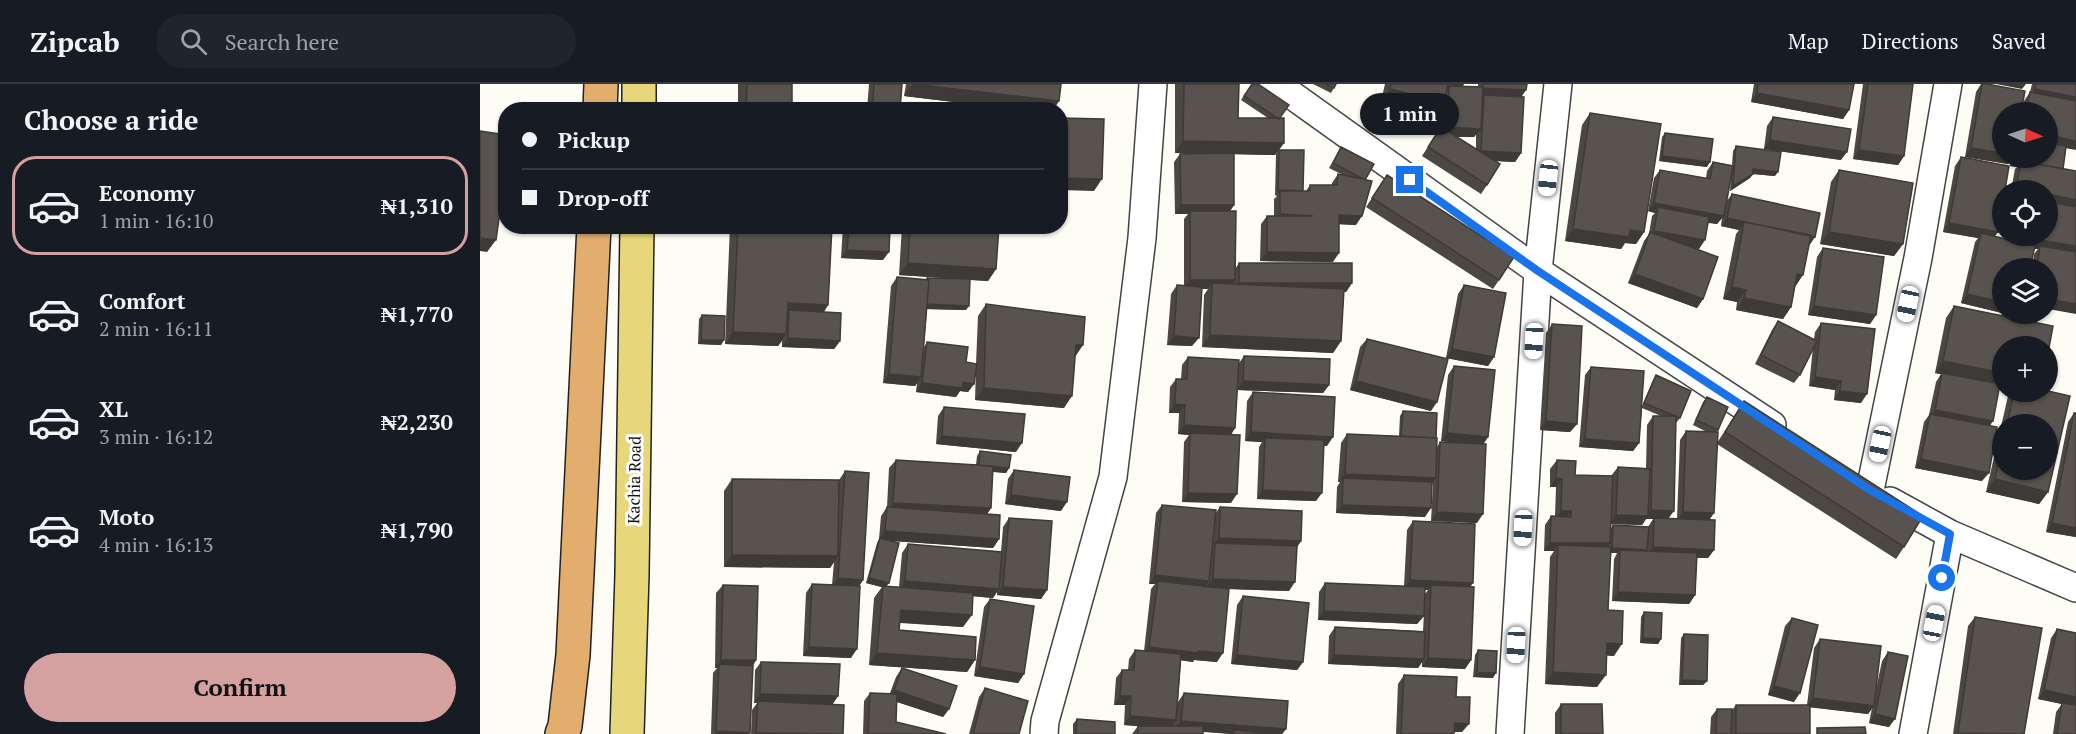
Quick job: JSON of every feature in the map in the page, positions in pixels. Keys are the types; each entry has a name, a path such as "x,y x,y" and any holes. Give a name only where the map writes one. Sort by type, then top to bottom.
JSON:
{"highway":[{"path":"600,102 601,84"},
{"path":"562,734 565,726 573,655 594,234"}],"main road":[{"path":"639,84 639,102"},
{"name":"Kachia Road","path":"627,734 632,574 637,234"}],"street":[{"path":"1044,734 1045,721 1113,477 1142,238 1153,84"},
{"path":"1273,84 1282,88 1538,271 1792,439"},
{"path":"1510,734 1538,271 1558,84"},
{"path":"1948,84 1918,258 1860,484 1950,534 2076,588"},
{"path":"1913,734 1950,534"}],"building":[{"path":"747,84 792,84 792,102 746,102"},
{"path":"874,84 902,84 901,102 873,102"},
{"path":"913,84 1061,84 1059,101"},
{"path":"1184,84 1239,84 1238,118 1284,118 1284,143 1183,141"},
{"path":"1252,84 1258,84 1289,105 1279,119 1244,96"},
{"path":"1391,84 1448,84 1444,102 1390,89"},
{"path":"1483,84 1527,84 1526,90 1483,88"},
{"path":"1758,84 1854,84 1849,110 1757,93"},
{"path":"1868,84 1913,84 1904,156 1859,150"},
{"path":"1982,84 2025,91 2023,102 1992,102 1992,151 1971,148"},
{"path":"2036,84 2076,84 2076,97 2035,89"},
{"path":"1449,86 1483,87 1481,129 1447,127"},
{"path":"2030,92 2076,101 2076,141 2058,137 2058,102 2028,102"},
{"path":"1484,95 1524,97 1521,153 1481,151"},
{"path":"1590,113 1661,124 1644,232 1630,230 1629,237 1573,229"},
{"path":"1773,117 1851,129 1847,152 1770,140"},
{"path":"1068,118 1104,119 1102,179 1068,178"},
{"path":"1441,127 1500,164 1487,185 1428,147"},
{"path":"480,131 498,134 498,226 496,240 480,238"},
{"path":"1665,133 1713,139 1710,162 1662,156"},
{"path":"2058,145 2066,146 2063,169 2058,168"},
{"path":"1736,146 1781,152 1778,172 1753,169 1753,174 1733,186"},
{"path":"1341,147 1374,164 1365,180 1333,163"},
{"path":"1279,150 1304,150 1303,191 1278,191"},
{"path":"1234,153 1234,205 1181,205 1180,154"},
{"path":"1961,157 1992,163 1992,168 2009,168 2007,180 1992,180 1992,231 1949,223"},
{"path":"1713,162 1733,166 1724,216 1654,203 1660,170 1710,179"},
{"path":"2020,168 2058,168 2076,171 2076,200 2058,196 2058,180 2017,180"},
{"path":"1839,170 1913,183 1903,244 1829,232"},
{"path":"1338,174 1372,181 1362,216 1339,215 1339,253 1267,252 1267,216 1313,216 1280,214 1280,190 1310,191 1310,185 1337,185"},
{"path":"1387,175 1514,257 1499,280 1372,198"},
{"path":"1732,194 1820,213 1815,237 1727,218"},
{"path":"2058,204 2076,207 2076,246 2058,243"},
{"path":"1658,207 1709,217 1705,240 1654,231"},
{"path":"1190,211 1236,211 1235,280 1190,280"},
{"path":"1744,222 1811,235 1803,275 1797,274 1791,307 1744,298 1746,290 1732,287"},
{"path":"1650,232 1718,257 1703,299 1635,274"},
{"path":"1981,233 1992,236 1992,246 2035,246 2032,258 1992,258 1992,300 1967,294"},
{"path":"738,234 832,234 828,305 788,303 786,334 733,332"},
{"path":"848,234 890,234 889,252 847,250"},
{"path":"910,234 998,234 996,269 908,263"},
{"path":"2040,246 2076,252 2076,304 2058,301 2058,258 2038,258"},
{"path":"1823,248 1884,257 1876,315 1814,306"},
{"path":"1239,263 1352,263 1352,283 1239,283"},
{"path":"897,277 929,280 921,377 889,374"},
{"path":"927,278 970,279 969,306 927,304 929,280"},
{"path":"1212,283 1344,289 1341,341 1210,335"},
{"path":"1177,285 1202,287 1199,338 1174,336"},
{"path":"1464,285 1506,293 1494,357 1452,349"},
{"path":"986,304 1085,317 1083,345 1076,345 1072,396 984,388"},
{"path":"1954,306 1992,314 1992,324 2053,326 2051,336 1992,336 1992,371 1943,361"},
{"path":"789,310 841,313 840,341 788,338"},
{"path":"702,315 725,316 724,340 701,340"},
{"path":"1778,321 1817,341 1800,375 1761,355"},
{"path":"1821,323 1875,329 1867,394 1840,391 1841,381 1815,377"},
{"path":"1552,324 1582,326 1577,424 1546,421"},
{"path":"1367,339 1448,359 1437,402 1356,381"},
{"path":"927,342 968,347 966,362 977,364 974,384 963,382 962,388 922,383"},
{"path":"1244,356 1330,359 1329,385 1243,381"},
{"path":"1188,357 1239,360 1235,428 1184,425 1185,405 1175,404 1176,379 1187,379"},
{"path":"1454,366 1495,370 1488,437 1447,433"},
{"path":"1591,367 1644,371 1639,443 1585,439"},
{"path":"1942,373 1992,382 1992,402 1997,402 1992,421 1935,410"},
{"path":"1656,375 1691,391 1680,418 1644,403"},
{"path":"1253,392 1335,397 1333,437 1251,432"},
{"path":"2058,393 2070,396 2058,448 2058,414 2009,414 2012,402 2058,402"},
{"path":"1707,397 1728,407 1718,430 1696,420"},
{"path":"1744,401 1923,516 1904,547 1725,432"},
{"path":"944,407 1025,414 1022,443 942,436"},
{"path":"1403,411 1437,413 1436,438 1401,436"},
{"path":"2074,413 2076,413 2076,528 2052,523"},
{"path":"1930,414 1992,426 1992,456 1989,473 1921,459"},
{"path":"1653,416 1676,416 1674,511 1651,510"},
{"path":"1686,431 1718,432 1714,513 1683,512"},
{"path":"1190,433 1240,435 1237,494 1188,493"},
{"path":"1347,434 1437,438 1436,478 1345,474"},
{"path":"1265,438 1324,440 1322,493 1263,490"},
{"path":"1440,442 1486,444 1483,514 1437,512"},
{"path":"980,451 1011,455 1009,468 979,465"},
{"path":"896,460 993,466 991,508 893,503"},
{"path":"1557,460 1576,461 1575,475 1613,476 1610,543 1550,543 1551,516 1571,517 1571,511 1561,511 1562,479 1556,478"},
{"path":"1618,467 1650,469 1648,516 1616,515"},
{"path":"1014,470 1070,477 1067,502 1011,495"},
{"path":"845,471 869,473 863,580 838,578"},
{"path":"1343,478 1432,482 1431,508 1342,505"},
{"path":"732,479 839,480 838,556 732,555"},
{"path":"1999,480 2051,480 2048,492"},
{"path":"1162,505 1216,510 1209,581 1155,575"},
{"path":"887,507 1000,515 999,539 885,531"},
{"path":"1220,507 1302,511 1301,541 1219,538"},
{"path":"1009,518 1052,521 1047,590 1003,587"},
{"path":"1654,518 1715,520 1714,550 1653,547"},
{"path":"1413,521 1475,524 1473,583 1410,580"},
{"path":"1613,525 1649,527 1647,550 1612,548"},
{"path":"880,538 899,543 889,583 869,578"},
{"path":"1215,543 1297,546 1295,582 1213,579"},
{"path":"908,544 1002,552 999,589 905,581"},
{"path":"1558,545 1611,547 1608,610 1623,611 1622,644 1607,643 1606,675 1553,672"},
{"path":"1620,550 1697,553 1695,595 1618,592"},
{"path":"1158,581 1229,589 1223,653 1199,651 1199,653 1149,647"},
{"path":"1325,583 1425,587 1424,616 1324,611"},
{"path":"812,584 860,586 857,649 809,647"},
{"path":"723,585 758,586 756,660 721,660"},
{"path":"1431,585 1474,587 1471,660 1428,658"},
{"path":"883,586 973,593 972,615 901,610 899,630 976,637 975,660 877,653"},
{"path":"1243,596 1309,603 1303,662 1237,655"},
{"path":"990,599 1034,606 1024,674 980,667"},
{"path":"1644,612 1662,613 1661,639 1643,638"},
{"path":"1975,617 2042,628 2024,734 1958,733"},
{"path":"1792,618 1818,625 1800,693 1774,686"},
{"path":"1335,627 1425,632 1424,659 1334,655"},
{"path":"2057,629 2076,633 2076,697 2044,690"},
{"path":"1684,634 1708,635 1707,681 1682,680"},
{"path":"1820,639 1881,646 1874,706 1813,698"},
{"path":"1135,650 1181,654 1176,720 1130,716 1131,696 1120,696 1122,670 1134,670"},
{"path":"1478,650 1497,651 1496,673 1477,673"},
{"path":"1888,652 1908,656 1895,719 1875,714"},
{"path":"761,662 840,664 838,696 760,694"},
{"path":"719,664 753,666 750,733 716,731"},
{"path":"902,668 957,686 949,709 894,690"},
{"path":"1404,675 1457,677 1456,697 1470,697 1469,724 1455,723 1454,734 1401,734"},
{"path":"985,688 1028,701 1019,734 973,734"},
{"path":"870,693 897,694 896,722 946,734 868,734"},
{"path":"1184,693 1288,701 1286,729 1181,721"},
{"path":"758,701 844,705 843,734 756,733"},
{"path":"2062,703 2076,705 2076,734 2057,734"},
{"path":"1561,704 1602,704 1603,734 1561,734"},
{"path":"1736,705 1810,705 1810,734 1736,734"},
{"path":"1717,709 1732,709 1731,734 1716,734"},
{"path":"1077,719 1115,722 1115,734 1076,734"},
{"path":"1138,726 1203,726 1203,734 1138,734"},
{"path":"1865,727 1866,734 1817,734 1817,728"},
{"path":"1234,730 1276,734 1234,734"}],"route":[{"path":"1410,180 1538,271 1870,490 1950,534 1942,578"}]}
